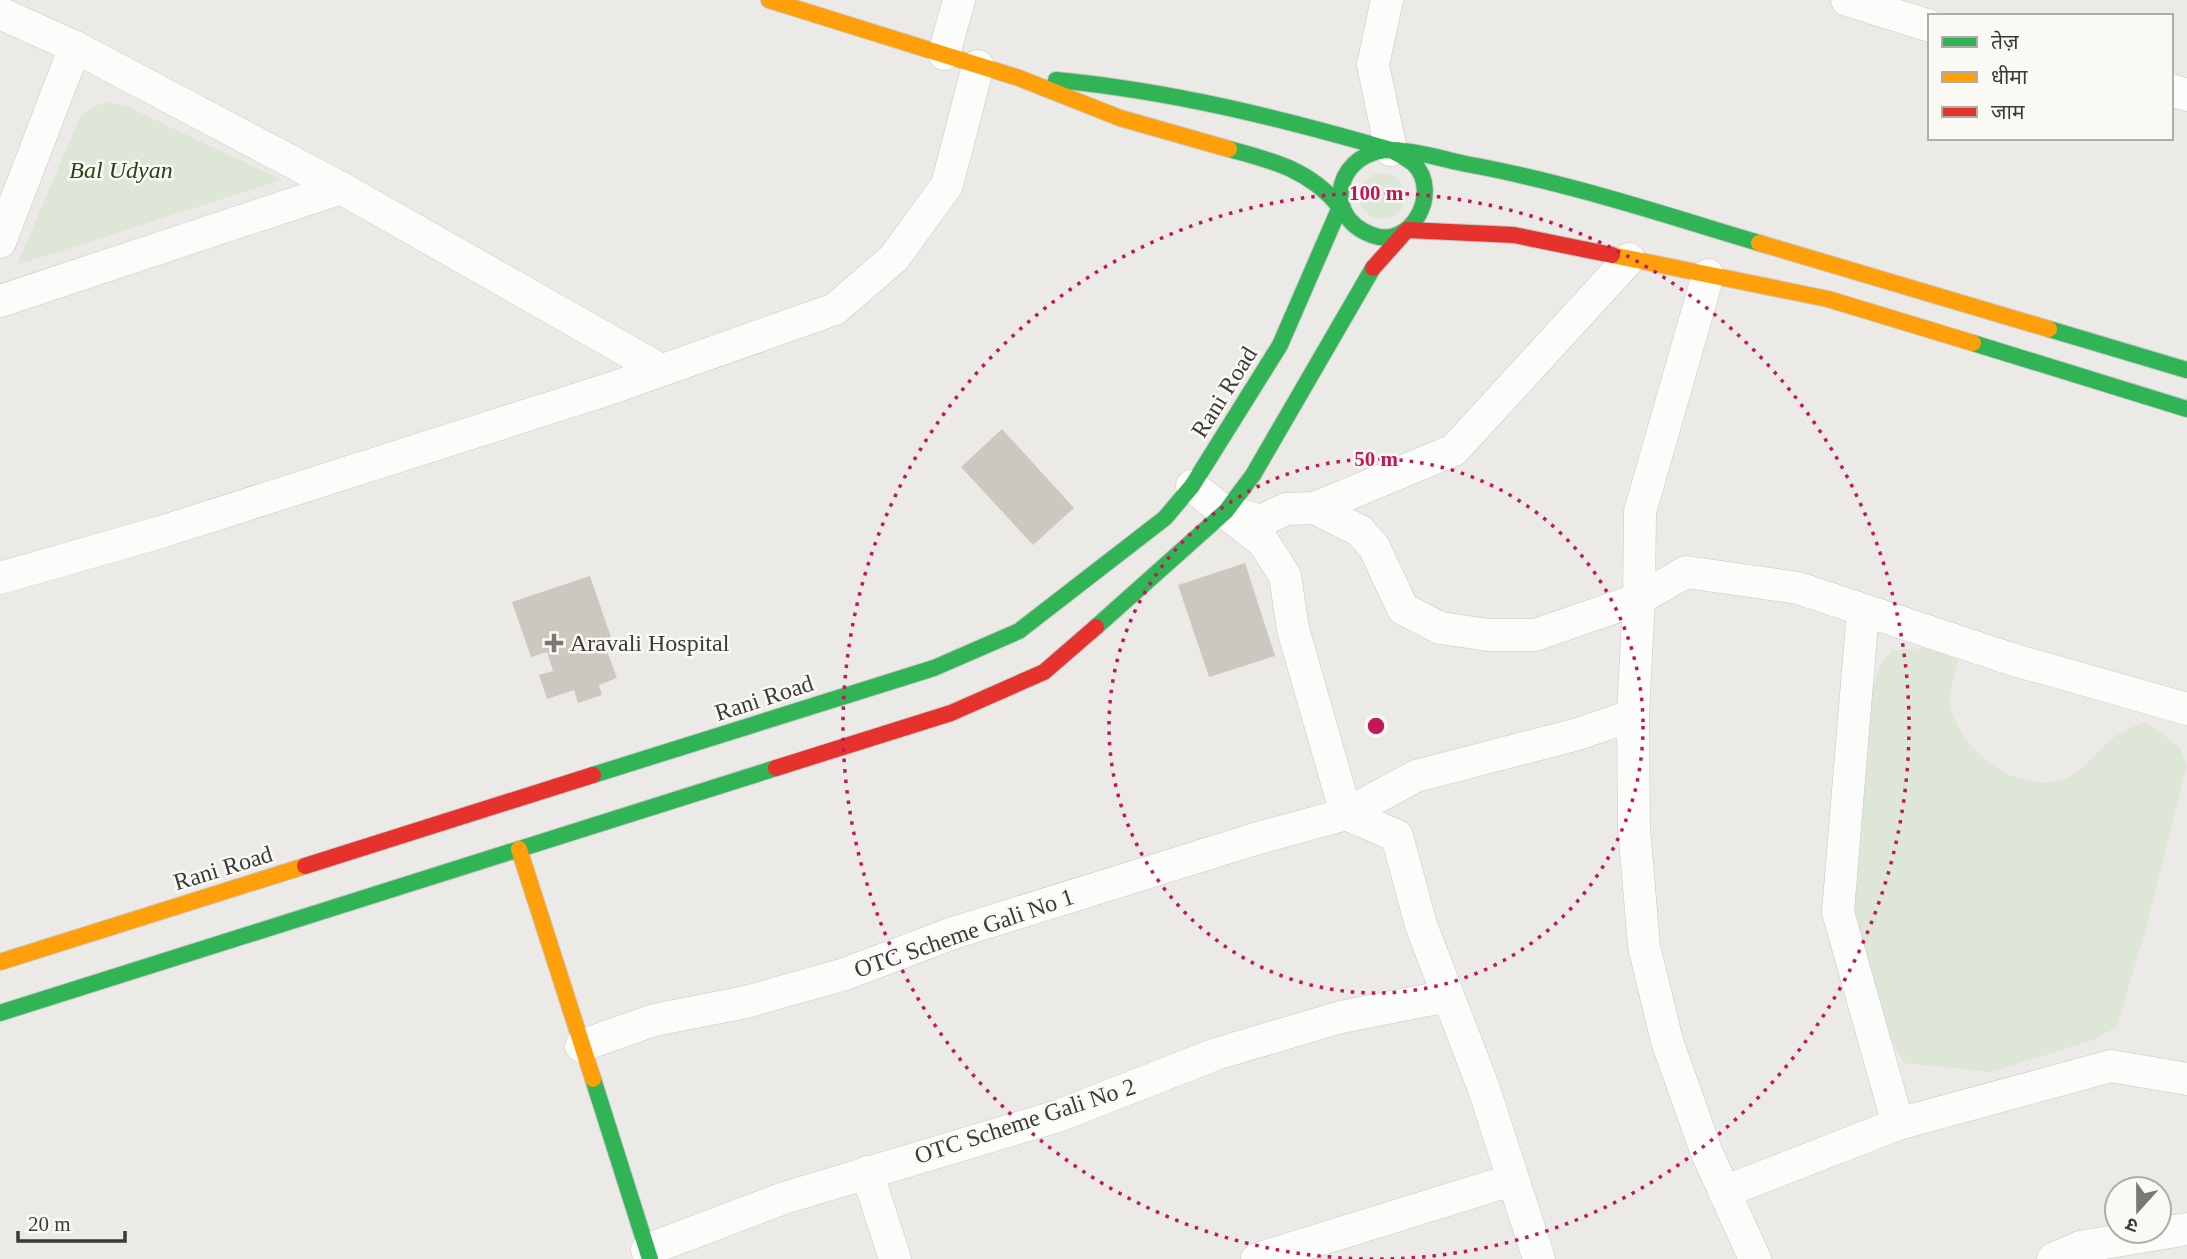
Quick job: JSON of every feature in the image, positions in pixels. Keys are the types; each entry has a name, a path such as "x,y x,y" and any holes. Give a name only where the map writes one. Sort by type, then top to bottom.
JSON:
{"main road":[{"path":"769,0 1019,78 1120,118 1275,161 1323,186 1348,222 1366,235 1385,238 1408,230 1514,235 1828,299 2187,409"},
{"path":"1019,78 1116,85 1315,128 1391,150 1538,177 2187,370"},
{"path":"0,1013 951,713 1044,672 1226,512 1252,475 1367,274 1422,214 1427,194 1414,163 1391,150 1366,153 1347,167 1339,185 1340,207"},
{"name":"Rani Road","path":"0,962 934,668 1019,631 1165,518 1192,486 1280,345 1340,207"},
{"path":"519,849 648,1254"}],"street":[{"path":"944,54 959,0"},
{"path":"1387,0 1373,65 1391,150"},
{"path":"1847,0 1928,25"},
{"path":"0,13 75,47 341,188 661,370"},
{"path":"0,242 75,47"},
{"path":"0,578 161,532 661,370 835,309 894,258 947,186 978,66"},
{"path":"0,301 341,188"},
{"path":"1226,512 1261,521 1286,509 1315,508 1454,450 1629,259"},
{"path":"1708,275 1640,512 1633,715 1634,828 1644,946 1667,1041 1706,1151 1755,1259"},
{"path":"1192,486 1264,543 1285,576 1293,629 1346,814 1396,836 1421,925 1484,1088 1539,1259"},
{"path":"1315,508 1360,531 1374,547 1403,609 1440,628 1489,635 1535,635 1639,599 1686,572 1798,588 2011,659 2187,709"},
{"path":"1863,611 1838,912 1898,1124"},
{"name":"OTC Scheme Gali No 1","path":"581,1046 654,1020 746,1002 845,974 953,933 1255,839 1346,814 1416,776 1578,734 1633,715"},
{"name":"OTC Scheme Gali No 2","path":"648,1254 784,1198 1058,1116 1216,1054 1341,1017 1448,996"},
{"path":"1724,1192 1898,1124 2111,1066 2187,1079"},
{"path":"867,1172 895,1259"},
{"path":"1257,1259 1512,1180"},
{"path":"2053,1259 2080,1247 2184,1221"}],"green space":[{"name":"Bal Udyan","path":"109,102 128,107 282,180 17,265 80,117 93,106"},
{"path":"1382,173 1398,180 1405,196 1398,212 1382,219 1366,212 1359,196 1366,180"},
{"path":"1927,648 1958,660 1950,698 1955,720 1964,737 1977,751 2008,774 2045,782 2063,779 2078,771 2117,735 2147,722 2180,748 2187,765 2148,921 2117,1027 2093,1040 1991,1072 1904,1063 1868,997 1849,933 1859,730 1879,668 1892,650"}],"building":[{"path":"1002,429 1074,508 1033,545 961,467"},
{"path":"1245,563 1275,656 1209,677 1178,585"},
{"path":"590,576 615,649 607,651 617,678 599,685 602,695 578,703 574,690 547,699 539,675 553,671 547,652 531,657 512,602"}],"traffic: fast":[{"path":"1056,80 1141,91 1225,107 1391,150"},
{"path":"1229,149 1276,163 1304,176 1340,207"},
{"path":"1391,150 1394,152 1406,158 1414,164 1422,176 1425,189 1423,203 1410,227 1399,234 1386,237 1372,235 1355,226 1345,213 1341,199 1342,184 1348,171 1359,160 1374,152 1393,150 1540,180 1614,199 1759,243"},
{"path":"593,775 934,668 1019,631 1165,518 1192,486 1280,345 1340,207"},
{"path":"1096,627 1226,511 1253,475 1373,268"},
{"path":"2049,329 2187,370"},
{"path":"1973,343 2187,409"},
{"path":"0,1013 776,768"},
{"path":"593,1079 650,1259"}],"traffic: slow":[{"path":"769,0 1019,78 1120,118 1229,149"},
{"path":"1759,243 2049,329"},
{"path":"1612,255 1828,299 1973,343"},
{"path":"519,849 593,1079"},
{"path":"0,962 305,866"}],"traffic: jam":[{"path":"1373,268 1407,230 1514,235 1612,255"},
{"path":"776,768 951,713 1044,672 1096,627"},
{"path":"305,866 593,775"}],"place":[{"name":"Aravali Hospital","path":"554,643"}]}
